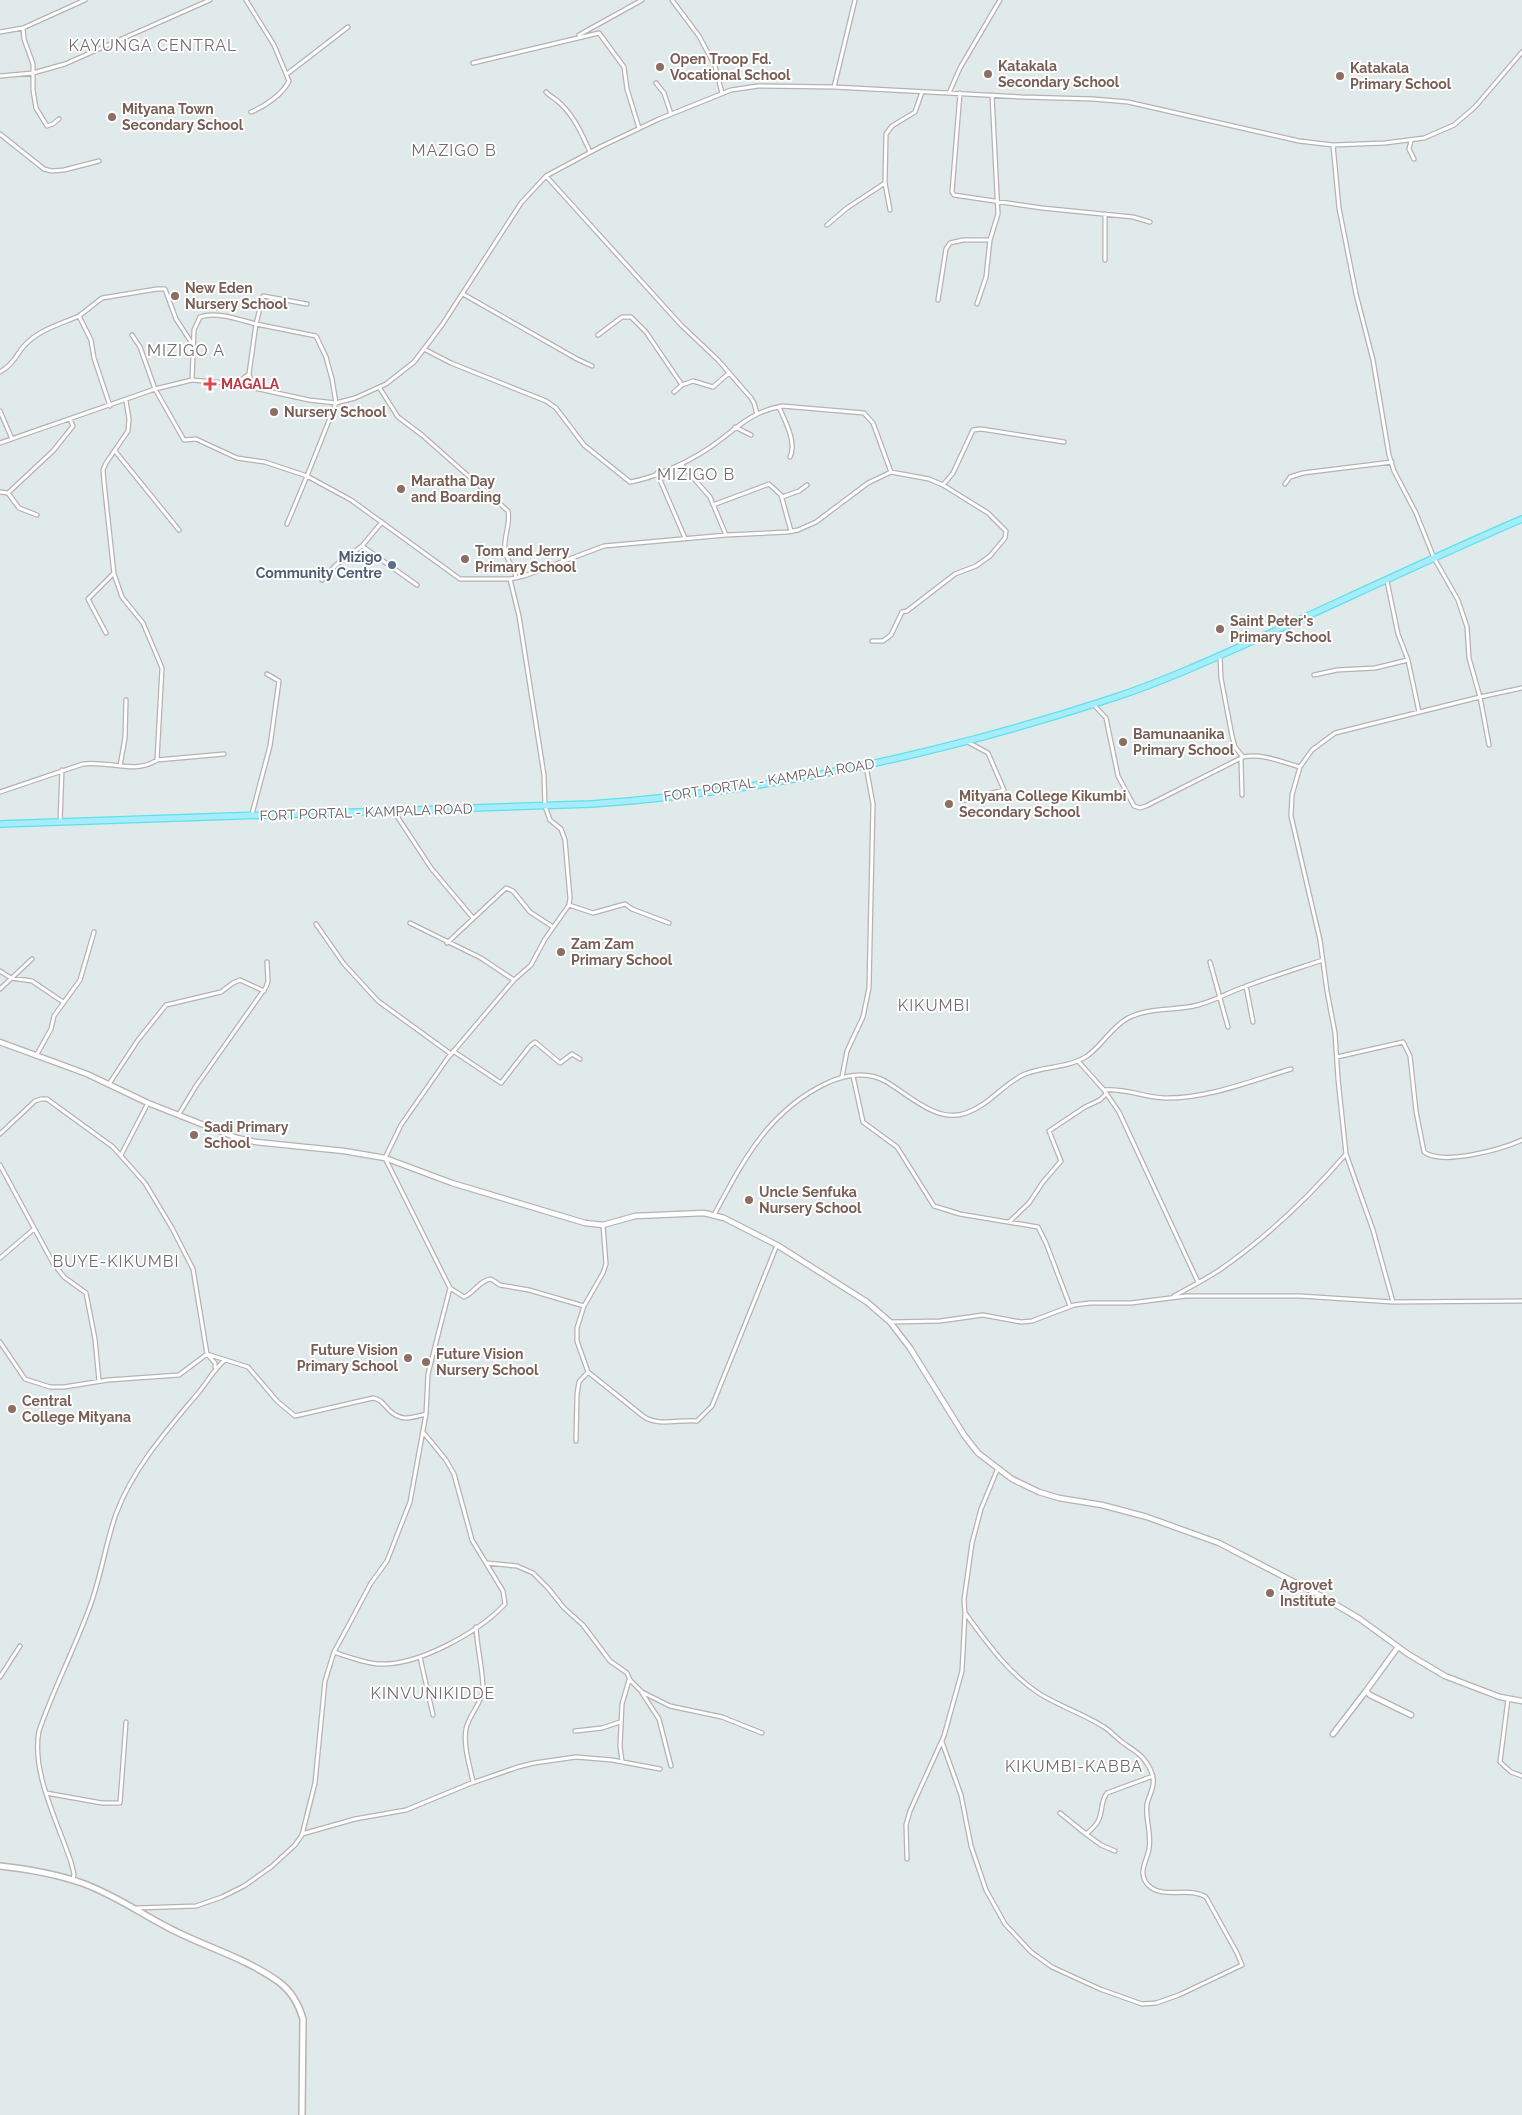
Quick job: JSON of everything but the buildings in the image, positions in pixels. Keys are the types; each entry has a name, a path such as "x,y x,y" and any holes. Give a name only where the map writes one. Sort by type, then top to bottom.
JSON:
{"main road":[{"name":"FORT PORTAL - KAMPALA ROAD","path":"0,824 208,819 252,815 342,814 393,810 545,806 644,800 751,786 866,766 965,741 1116,697 1220,655 1522,519"},
{"path":"0,1866 25,1869 72,1880 137,1908 168,1928 244,1961 279,1982 287,1989 300,2009 302,2019 302,2115"}],"street":[{"path":"0,32 23,28 85,0"},
{"path":"0,76 33,73 65,64 210,0"},
{"path":"246,0 274,45 288,74 289,82 284,89 262,108 252,112"},
{"path":"575,38 642,0"},
{"path":"672,0 699,36 715,66 722,93"},
{"path":"834,87 855,0"},
{"path":"949,93 960,68 1000,0"},
{"path":"23,28 24,39 33,64 36,108 47,126 53,124 58,119"},
{"path":"288,74 348,28"},
{"path":"473,63 596,33 601,34 624,67 627,89 639,128"},
{"path":"0,443 126,401 155,389 192,380 236,384 309,400 336,403 355,398 379,387 408,367 424,349 463,294 521,203 546,176 639,128 722,93 758,86 834,87 1093,99 1128,102 1284,138 1333,144 1411,141 1444,130 1464,118 1522,52"},
{"path":"656,83 664,93 671,114"},
{"path":"546,92 551,98 560,102 577,122 590,152"},
{"path":"890,210 885,183 886,134 892,126 915,112 922,92"},
{"path":"960,94 952,194 1042,208 1133,217 1150,222"},
{"path":"977,304 986,277 990,240 998,214 999,201 992,95"},
{"path":"0,134 44,169 52,172 98,161"},
{"path":"1411,141 1409,149 1414,159"},
{"path":"1333,144 1339,208 1356,294 1373,360 1392,462 1416,513 1434,558 1458,600 1467,627 1469,658 1480,697 1489,745"},
{"path":"546,176 681,325 729,373 754,403 757,414"},
{"path":"827,225 847,208 885,183"},
{"path":"1105,214 1105,260"},
{"path":"938,300 946,249 950,243 968,240 990,240"},
{"path":"0,372 12,365 28,341 47,330 79,316 102,298 158,289 165,289 176,319 193,345"},
{"path":"463,294 592,366"},
{"path":"253,388 250,374 256,324 263,296 307,304"},
{"path":"192,380 194,330 196,322 206,314 318,338 332,379 336,403 286,524"},
{"path":"79,316 91,340 94,358 110,406"},
{"path":"598,335 622,317 631,317 646,332 682,385"},
{"path":"132,335 140,347 155,389 184,440 196,440 236,458 265,462 307,476 351,500 460,579 516,578 604,546 791,531 816,522 868,483 891,472 929,479 944,485 988,514 1006,531 1005,538 990,556 976,566 955,574 907,611 902,612 891,635 883,641 872,641"},
{"path":"424,349 451,363 546,401 556,408 584,445 630,482 681,464 706,450 735,427 757,414 779,407 864,413 873,423 891,472"},
{"path":"674,392 682,385 693,381 713,387 729,373"},
{"path":"236,384 250,374"},
{"path":"379,387 398,417 422,435 508,511 509,521 505,534 505,552 515,571 516,578"},
{"path":"126,401 129,419 128,431 103,470 114,574 122,598 143,623 162,668 157,760"},
{"path":"779,407 791,438 793,450 790,457"},
{"path":"0,411 12,439"},
{"path":"8,493 53,451 72,426 70,419"},
{"path":"735,427 751,435"},
{"path":"944,485 953,473 973,430 981,429 1064,442"},
{"path":"115,451 179,530"},
{"path":"1285,484 1290,477 1303,473 1392,462"},
{"path":"681,464 703,488 713,505 726,535"},
{"path":"657,473 685,538"},
{"path":"713,505 768,484 778,491 782,497 791,531"},
{"path":"782,497 799,491 807,485"},
{"path":"0,492 8,493 19,508 37,515"},
{"path":"322,580 336,565 362,546 382,522"},
{"path":"362,546 417,585"},
{"path":"106,633 88,600 114,574"},
{"path":"385,1158 401,1125 452,1052 514,980 531,965 553,927 569,905 566,840 561,829 550,820 545,806 544,775 517,602 510,579"},
{"path":"1387,581 1398,634 1408,660 1420,712"},
{"path":"1220,655 1221,678 1234,747 1242,758 1242,795"},
{"path":"1314,674 1337,670 1374,668 1408,660"},
{"path":"252,815 270,746 279,681 267,674"},
{"path":"1393,1302 1373,1230 1346,1154 1335,1033 1320,940 1291,816 1292,795 1300,767 1312,750 1335,733 1522,688"},
{"path":"120,766 125,738 126,700"},
{"path":"1093,704 1106,718 1118,776 1134,806 1138,808 1146,806 1242,758 1257,756 1275,759 1300,767"},
{"path":"965,741 988,753 1004,790 965,800"},
{"path":"0,792 62,770 89,763 136,768 146,766 157,760 224,754"},
{"path":"842,1077 848,1051 863,1017 869,988 873,804 866,766"},
{"path":"60,822 62,770"},
{"path":"393,810 431,868 473,918"},
{"path":"447,943 497,894 506,888 509,888 530,912 553,927"},
{"path":"569,905 593,913 626,904 632,909 669,923"},
{"path":"410,923 447,943 482,958 514,980"},
{"path":"316,924 344,964 378,1001 501,1083 535,1042 560,1063 572,1054 580,1059"},
{"path":"36,1056 50,1029 54,1016 80,980 94,932"},
{"path":"0,989 32,959"},
{"path":"714,1216 742,1163 774,1120 810,1091 842,1077 871,1076 883,1080 934,1111 955,1116 978,1108 1026,1074 1078,1061 1096,1050 1127,1018 1154,1010 1199,1005 1246,986 1323,960"},
{"path":"179,1114 196,1086 264,991 268,981 267,962"},
{"path":"1210,962 1228,1027"},
{"path":"0,971 11,978 32,981 63,1002"},
{"path":"109,1084 138,1040 166,1005 221,992 237,981 245,981 264,991"},
{"path":"1246,986 1253,1022"},
{"path":"0,1042 109,1084 148,1103 237,1138 385,1158 452,1183 585,1223 603,1225 635,1216 704,1213 724,1218 777,1246 867,1302 890,1322 910,1348 964,1435 978,1453 1012,1479 1039,1492 1059,1498 1147,1516 1219,1543 1323,1596 1360,1619 1398,1647 1445,1676 1474,1688 1522,1701"},
{"path":"1337,1056 1403,1042 1410,1056 1416,1112 1424,1152 1430,1156 1461,1157 1506,1147 1522,1140"},
{"path":"1078,1061 1105,1092 1119,1112 1187,1262 1198,1282"},
{"path":"1009,1222 1029,1202 1061,1161 1049,1131 1085,1107 1100,1100 1105,1092 1116,1089 1165,1098 1187,1096 1225,1089 1291,1069"},
{"path":"852,1076 863,1122 897,1147 934,1206 960,1214 1034,1226 1040,1230 1070,1306"},
{"path":"0,1134 35,1101 46,1099 121,1155 145,1183 172,1228 193,1269 207,1354 214,1363 215,1368"},
{"path":"121,1155 148,1103"},
{"path":"1172,1298 1218,1271 1260,1237 1305,1198 1346,1154"},
{"path":"385,1158 450,1288 464,1297 476,1290 484,1281 491,1279 500,1285 529,1290 584,1306"},
{"path":"0,1165 53,1263 64,1277 86,1293 95,1338 99,1381"},
{"path":"603,1225 606,1264 603,1273 584,1306 577,1341 588,1372 647,1419 664,1422 684,1419 697,1421 712,1406 777,1246"},
{"path":"0,1258 34,1229"},
{"path":"137,1908 196,1906 222,1898 271,1868 302,1834 315,1783 325,1681 334,1652 371,1583 387,1561 410,1502 426,1414 428,1374 450,1288"},
{"path":"890,1322 940,1321 983,1315 1021,1322 1037,1319 1070,1306 1090,1302 1131,1303 1172,1298 1300,1296 1393,1302 1522,1300"},
{"path":"0,1345 20,1373 30,1382 50,1387 179,1375 207,1354"},
{"path":"207,1354 248,1367 278,1401 295,1416 374,1398 380,1400 400,1418 406,1419 426,1414"},
{"path":"72,1880 74,1874 72,1862 39,1769 37,1754 39,1732 91,1603 116,1513 140,1468 208,1380 215,1368 225,1360"},
{"path":"576,1441 576,1394 579,1382 588,1372"},
{"path":"334,1652 378,1664 389,1664 420,1657 453,1642 505,1604 503,1591 472,1540 454,1474 446,1460 423,1431"},
{"path":"907,1859 906,1825 910,1811 942,1742 950,1720 962,1671 964,1600 972,1543 981,1509 998,1468"},
{"path":"485,1563 517,1566 533,1573 564,1608 583,1625 610,1661 627,1672 630,1680 642,1692 659,1719 671,1766"},
{"path":"942,1742 961,1795 971,1846 986,1890 1005,1924 1031,1952 1052,1967 1100,1989 1142,2004 1156,2003 1179,1995 1239,1967 1242,1962 1206,1897 1198,1893 1156,1890 1144,1879 1142,1872 1149,1849 1147,1803 1152,1791 1153,1776 1142,1757 1110,1731 1038,1693 1010,1669 991,1648 965,1613"},
{"path":"473,1782 466,1746 466,1729 470,1717 480,1702 483,1690 476,1627"},
{"path":"0,1676 20,1646"},
{"path":"1333,1734 1398,1647"},
{"path":"420,1657 433,1715"},
{"path":"622,1761 620,1722 622,1704 630,1680"},
{"path":"1366,1691 1370,1695 1411,1715"},
{"path":"642,1692 670,1706 722,1717 762,1734"},
{"path":"1508,1698 1500,1762 1511,1772 1522,1776"},
{"path":"46,1793 102,1803 120,1803 126,1722"},
{"path":"575,1731 602,1728 620,1722"},
{"path":"302,1834 356,1818 406,1810 473,1782 518,1766 576,1757 622,1761 660,1769"},
{"path":"1086,1834 1100,1821 1104,1797 1107,1794 1153,1776"},
{"path":"1060,1813 1100,1846 1115,1851"}],"place":[{"name":"Open Troop Fd. Vocational School","path":"660,67"},
{"name":"Katakala Secondary School","path":"988,74"},
{"name":"Katakala Primary School","path":"1340,76"},
{"name":"Mityana Town Secondary School","path":"112,117"},
{"name":"New Eden Nursery School","path":"175,296"},
{"name":"MAGALA","path":"210,384"},
{"name":"Nursery School","path":"274,412"},
{"name":"Maratha Day and Boarding","path":"401,489"},
{"name":"Tom and Jerry Primary School","path":"465,559"},
{"name":"Mizigo Community Centre","path":"392,565"},
{"name":"Saint Peter's Primary School","path":"1220,629"},
{"name":"Bamunaanika Primary School","path":"1123,742"},
{"name":"Mityana College Kikumbi Secondary School","path":"949,804"},
{"name":"Zam Zam Primary School","path":"561,952"},
{"name":"Sadi Primary School","path":"194,1135"},
{"name":"Uncle Senfuka Nursery School","path":"749,1200"},
{"name":"Future Vision Primary School","path":"408,1358"},
{"name":"Future Vision Nursery School","path":"426,1362"},
{"name":"Central College Mityana","path":"12,1409"},
{"name":"Agrovet Institute","path":"1270,1593"}],"district":[{"name":"KAYUNGA CENTRAL","path":"153,45"},
{"name":"MAZIGO B","path":"454,150"},
{"name":"MIZIGO A","path":"186,350"},
{"name":"MIZIGO B","path":"696,474"},
{"name":"KIKUMBI","path":"934,1005"},
{"name":"BUYE-KIKUMBI","path":"116,1261"},
{"name":"KINVUNIKIDDE","path":"433,1693"},
{"name":"KIKUMBI-KABBA","path":"1074,1766"}]}
